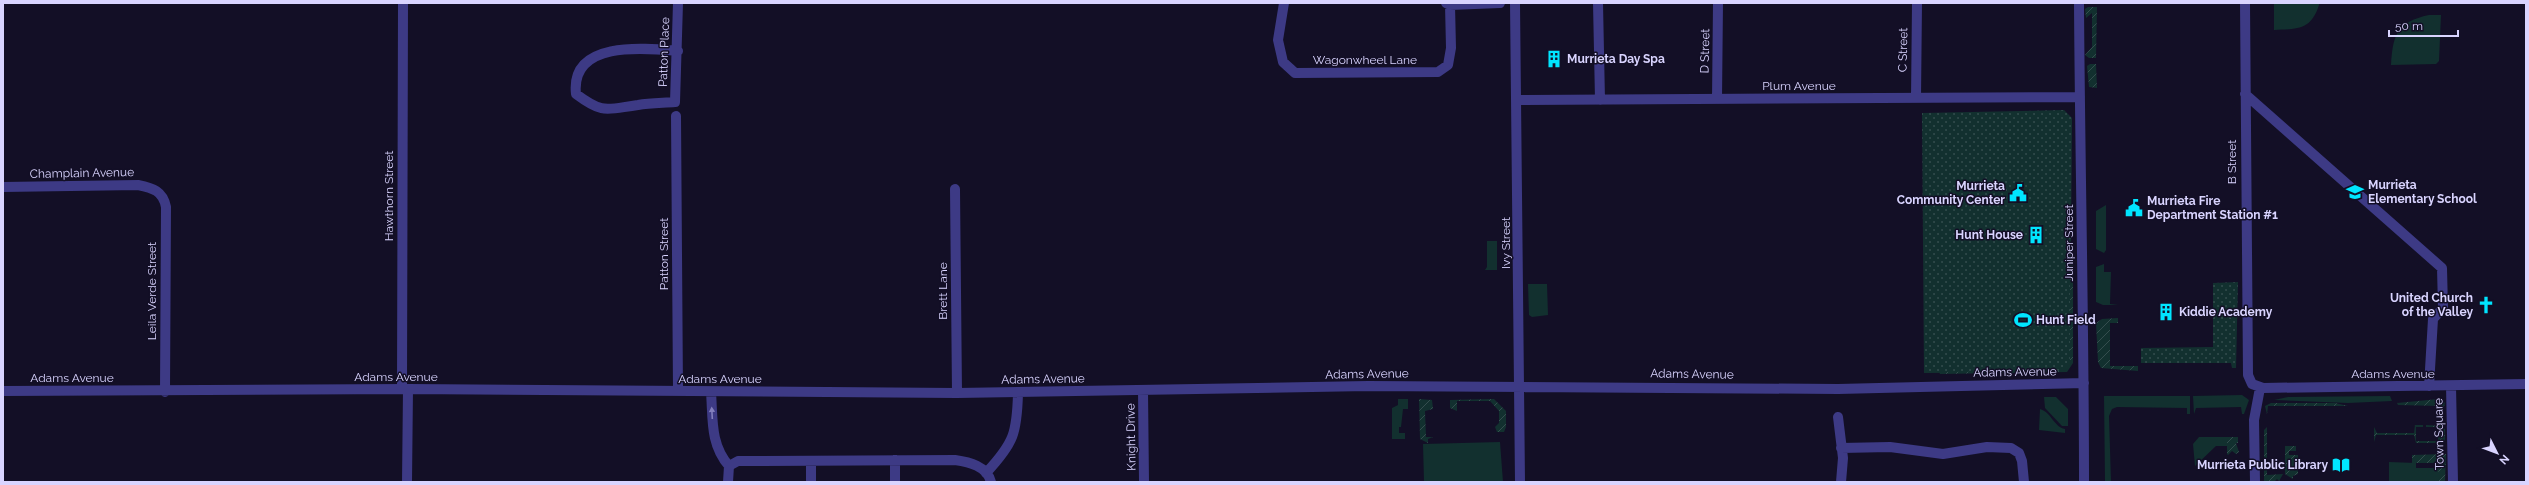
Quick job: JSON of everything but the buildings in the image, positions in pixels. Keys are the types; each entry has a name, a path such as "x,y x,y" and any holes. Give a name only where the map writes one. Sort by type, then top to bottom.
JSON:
{"street":[{"name":"Hawthorn Street","path":"403,3 405,389 408,482"},
{"name":"Patton Place","path":"678,3 678,51 675,102 639,104 612,110 590,104 576,94 575,84 586,62 612,50 637,48 678,51"},
{"name":"Wagonwheel Lane","path":"1284,3 1278,40 1283,62 1295,73 1438,72 1448,65 1451,48 1448,4"},
{"path":"1448,4 1500,3"},
{"name":"Ivy Street","path":"1515,3 1518,100 1520,482"},
{"path":"1598,3 1600,100"},
{"name":"D Street","path":"1717,99 1718,3"},
{"name":"C Street","path":"1916,98 1917,3"},
{"name":"Juniper Street","path":"2079,3 2084,482"},
{"name":"B Street","path":"2245,3 2248,375 2252,384 2260,388"},
{"path":"2245,94 2442,268 2443,308 2433,320 2428,386"},
{"name":"Plum Avenue","path":"1518,100 2080,97"},
{"name":"Patton Street","path":"676,116 678,391"},
{"name":"Champlain Avenue","path":"3,187 138,185 152,188 160,192"},
{"name":"Brett Lane","path":"955,189 957,393"},
{"name":"Leila Verde Street","path":"160,192 166,207 165,392"},
{"name":"Adams Avenue","path":"3,391 165,392 405,389 1018,393 1143,392 1368,386 1838,389 2084,383"},
{"name":"Adams Avenue","path":"2260,388 2526,384"},
{"name":"Town Square","path":"2452,386 2453,482"},
{"path":"2255,482 2255,414 2260,388"},
{"path":"711,392 713,434 718,452 729,466 728,482"},
{"name":"Knight Drive","path":"1143,392 1144,482"},
{"path":"729,466 738,461 955,460 970,463 989,478 1014,438 1017,419 1018,393"},
{"path":"1838,417 1842,448 1841,482"},
{"path":"1842,448 1890,447 1943,454 1987,447 2011,448 2019,453 2022,461 2024,482"},
{"path":"895,460 895,482"},
{"path":"811,461 811,482"}],"green space":[{"path":"2274,3 2319,3 2319,5 2316,13 2308,24 2297,28 2274,30"},
{"path":"2088,7 2097,7 2096,58 2089,58 2085,55 2092,47 2092,13 2086,18 2085,9"},
{"path":"2429,15 2441,15 2439,61 2436,64 2391,65 2393,45 2395,37 2399,31 2410,21"},
{"path":"2090,64 2096,64 2097,88 2089,87 2087,66"},
{"path":"2064,110 2072,118 2070,365 2063,372 1924,373 1922,113"},
{"path":"2106,205 2106,250 2104,253 2096,249 2096,211"},
{"path":"1487,241 1497,241 1497,270 1485,270 1487,267"},
{"path":"2070,248 2073,249 2073,363 2067,372 1940,374 1939,372 2063,371 2070,364"},
{"path":"2104,264 2104,272 2111,272 2110,304 2118,305 2103,305 2096,302 2096,267"},
{"path":"2238,282 2236,368 2232,368 2231,363 2141,363 2141,348 2213,347 2213,283"},
{"path":"1528,284 1547,284 1548,315 1532,317 1529,315"},
{"path":"2118,318 2118,323 2110,323 2110,366 2138,366 2138,371 2101,368 2098,362 2096,323 2102,319"},
{"path":"2242,395 2249,400 2244,414 2242,414 2241,407 2196,408 2194,414 2193,396"},
{"path":"2104,396 2190,396 2190,414 2187,414 2187,408 2117,407 2112,409 2109,416 2111,482 2105,482"},
{"path":"2390,396 2392,401 2348,403 2274,400 2288,397"},
{"path":"2044,397 2056,397 2068,409 2068,426 2062,426 2045,408"},
{"path":"1398,399 1408,399 1408,409 1403,409 1401,427 1399,427 1399,433 1405,433 1405,439 1392,439 1392,408 1398,405"},
{"path":"1419,399 1432,400 1433,409 1425,411 1426,437 1433,437 1428,439 1428,443 1420,439"},
{"path":"1494,399 1506,411 1506,427 1504,432 1497,432 1495,427 1499,423 1499,411 1490,401 1457,401 1457,411 1450,408 1450,400"},
{"path":"2439,399 2445,403 2442,413 2440,406 2398,405 2397,403"},
{"path":"2271,403 2335,403 2348,406 2268,406 2267,414 2265,406"},
{"path":"2040,409 2047,413 2061,428 2065,429 2065,433 2039,430"},
{"path":"2415,425 2423,425 2423,427 2416,427 2416,441 2438,441 2438,427 2426,427 2426,425 2441,426 2445,429 2445,440 2443,443 2416,443 2414,435 2376,435 2374,442 2374,427 2377,433 2414,433"},
{"path":"2267,427 2267,475 2283,474 2279,481 2277,479 2274,482 2264,482 2264,430"},
{"path":"2199,437 2227,437 2227,446 2216,446 2195,466 2193,444"},
{"path":"2227,437 2238,437 2238,443 2236,443 2239,452 2236,454 2232,451 2228,455 2227,454"},
{"path":"1500,442 1503,482 1424,482 1423,444"},
{"path":"2285,446 2296,446 2296,451 2289,451 2289,455 2298,455 2298,474 2293,476 2293,479 2285,474"},
{"path":"2446,454 2445,482 2439,482 2438,463 2412,463 2412,455"},
{"path":"2389,462 2416,463 2416,468 2439,468 2439,482 2389,482"}],"place":[{"name":"Murrieta Day Spa","path":"1554,59"},
{"name":"Murrieta Elementary School","path":"2355,192"},
{"name":"Murrieta Community Center","path":"2018,193"},
{"name":"Murrieta Fire Department Station #1","path":"2134,208"},
{"name":"Hunt House","path":"2036,235"},
{"name":"United Church of the Valley","path":"2486,305"},
{"name":"Kiddie Academy","path":"2166,312"},
{"name":"Hunt Field","path":"2023,320"},
{"name":"Murrieta Public Library","path":"2341,465"}]}
